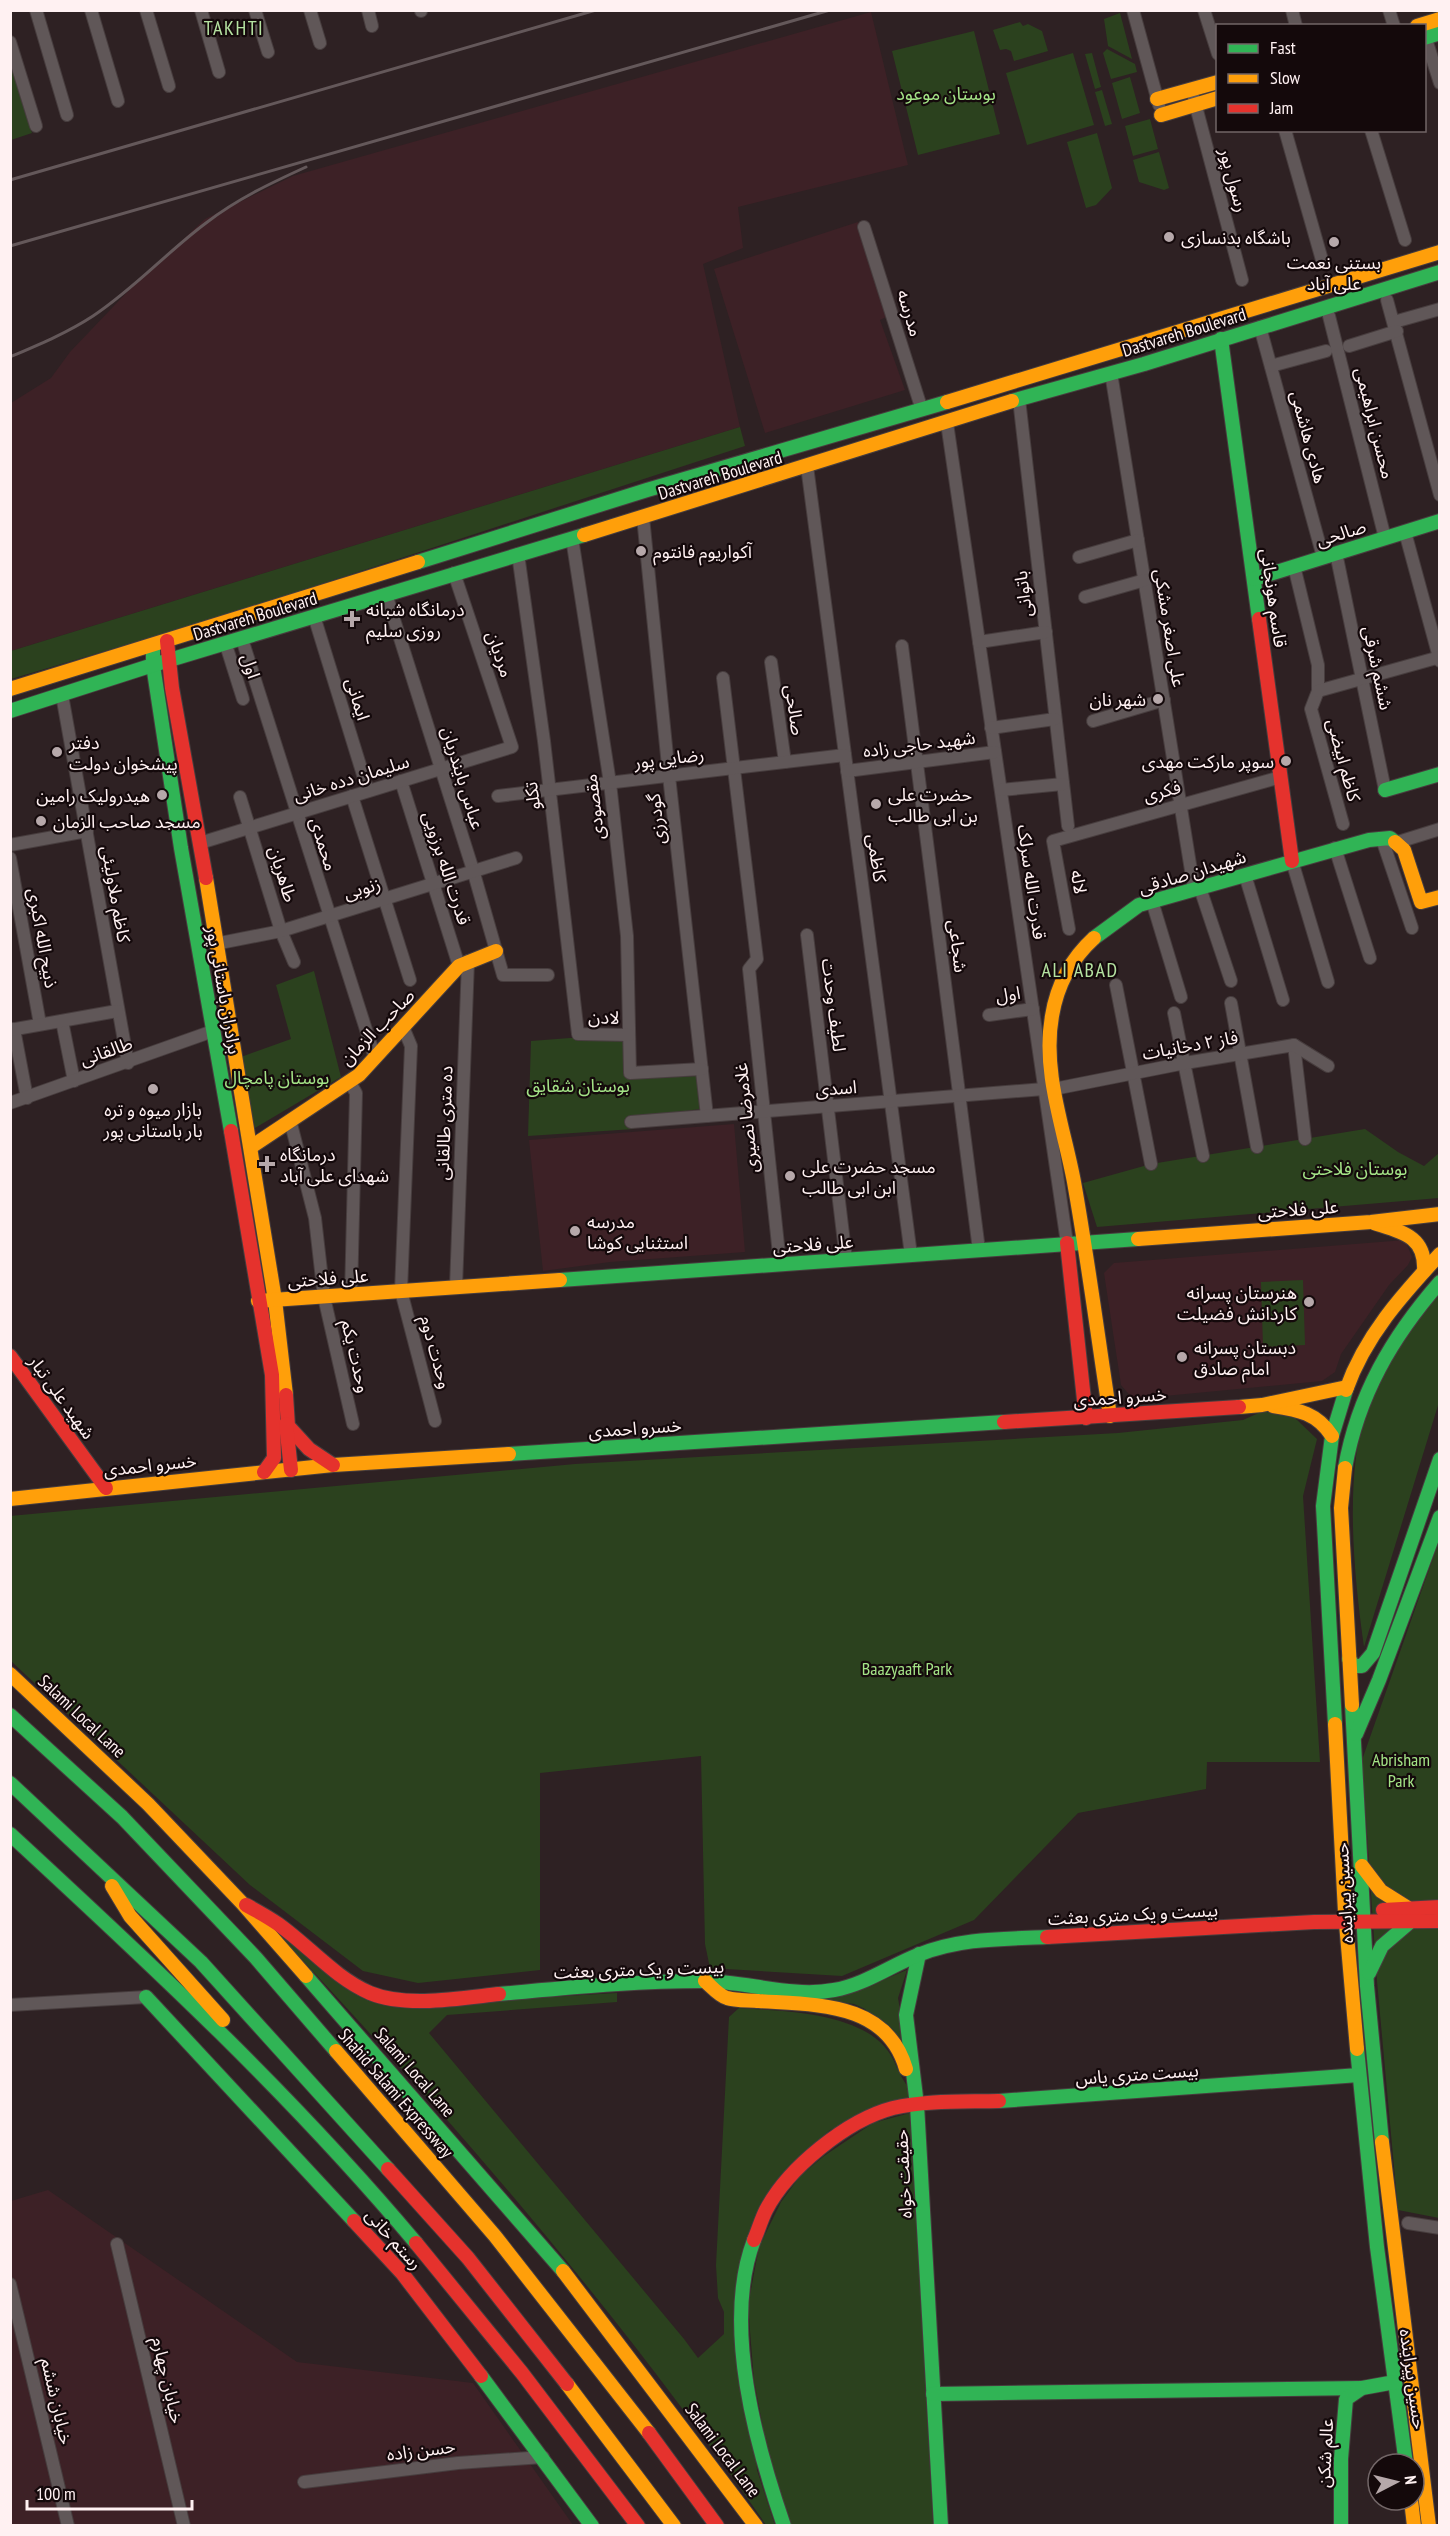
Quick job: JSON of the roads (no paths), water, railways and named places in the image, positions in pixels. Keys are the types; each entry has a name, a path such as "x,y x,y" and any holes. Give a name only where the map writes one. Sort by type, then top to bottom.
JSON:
{"main road":[{"path":"1426,30 1440,19"},
{"path":"1157,99 1216,83"},
{"path":"1161,115 1216,99"},
{"name":"Dastvareh Boulevard","path":"10,689 647,490 922,410 1440,252"},
{"name":"Dastvareh Boulevard","path":"10,711 153,664 226,645 454,573 643,518 1019,399 1440,272"},
{"name":"قاسم هونجانی","path":"1221,339 1292,861"},
{"name":"صالحی","path":"1254,579 1440,521"},
{"name":"برادران باستانی پور","path":"167,641 172,688 200,843 275,1300 284,1363 291,1470"},
{"name":"برادران باستانی پور","path":"153,646 153,664 181,848 272,1375 274,1458 264,1472"},
{"path":"1385,790 1440,774"},
{"path":"1388,841 1404,850 1421,902 1440,897"},
{"name":"شهیدان صادقی","path":"1084,1242 1049,1089 1048,1044 1052,1014 1058,990 1072,962 1092,939 1116,919 1139,905 1335,848 1388,841"},
{"name":"صاحب الزمان","path":"250,1147 349,1081 375,1058 464,964 496,951"},
{"name":"علی فلاحتی","path":"258,1301 1371,1222 1440,1214"},
{"path":"1371,1222 1417,1241 1423,1248 1424,1270"},
{"path":"1084,1242 1110,1416"},
{"name":"قدرت الله سرلک","path":"1067,1244 1086,1418"},
{"name":"حسین پیراینده","path":"1404,2452 1377,2247 1359,2075 1344,1894 1323,1529 1324,1483 1332,1436 1347,1388 1369,1340 1403,1294 1440,1254"},
{"name":"حسین پیراینده","path":"1429,2526 1389,2216 1367,1986 1341,1508 1346,1462 1364,1396 1385,1351 1416,1306 1440,1282"},
{"name":"شهید علی تبار","path":"10,1356 106,1488"},
{"path":"1262,1405 1347,1388"},
{"path":"1262,1405 1311,1413 1325,1424 1332,1436"},
{"name":"خسرو احمدی","path":"10,1499 333,1466 1262,1405"},
{"path":"274,1413 309,1449 333,1466"},
{"path":"1349,1659 1354,1666 1362,1666 1373,1653 1440,1459"},
{"path":"1354,1738 1379,1680 1440,1517"},
{"name":"Salami Local Lane","path":"10,1674 148,1804 242,1903 580,2291 756,2526"},
{"name":"Shahid Salami Expressway","path":"10,1715 122,1817 256,1958 495,2236 621,2395 717,2526"},
{"path":"10,1783 98,1863 201,1962 468,2258 593,2416 674,2526"},
{"path":"10,1834 130,1945 314,2126"},
{"path":"98,1863 130,1916 191,1982 442,2276 570,2434 638,2526"},
{"path":"1361,1864 1368,1879 1410,1915 1440,1921"},
{"path":"1314,1922 1333,1911 1344,1894"},
{"name":"بیست و یک متری بعثت","path":"242,1903 277,1923 351,1983 384,1998 430,2000 561,1988 705,1981 806,1992 835,1990 864,1980 919,1954 969,1941 1314,1922 1364,1917"},
{"path":"1364,1917 1410,1915 1440,1907"},
{"path":"1367,1986 1370,1967 1382,1946 1410,1915"},
{"name":"حقیقت خواه","path":"919,1954 906,2015 918,2104 941,2526"},
{"path":"705,1981 726,1998 824,2006 861,2016 877,2024 901,2051 918,2104"},
{"name":"رستم خانی","path":"146,1997 402,2273 543,2457 592,2526"},
{"name":"بیست متری یاس","path":"784,2526 758,2444 752,2410 742,2334 744,2284 755,2236 766,2211 784,2184 823,2147 870,2117 896,2108 918,2104 1056,2098 1359,2075"},
{"path":"933,2394 1362,2388 1395,2382"},
{"name":"عالم شکن","path":"1341,2526 1341,2459 1347,2399 1362,2388"}],"street":[{"path":"36,10 67,115"},
{"path":"91,10 118,101"},
{"path":"146,10 169,86"},
{"path":"201,10 219,72"},
{"path":"255,10 268,52"},
{"path":"310,10 320,44"},
{"path":"368,10 372,26"},
{"path":"1133,10 1161,115"},
{"path":"1204,10 1216,48"},
{"path":"1426,34 1440,83"},
{"path":"10,42 36,126"},
{"name":"رسول پور","path":"1191,90 1242,280"},
{"path":"1286,132 1322,260"},
{"path":"1372,132 1405,240"},
{"name":"مدرسه","path":"864,227 922,410"},
{"path":"1387,300 1440,495"},
{"path":"1349,346 1440,309"},
{"name":"محسن ابراهیمی","path":"1329,316 1384,538"},
{"name":"هادی هاشمی","path":"1260,327 1329,555"},
{"path":"1271,366 1326,351"},
{"name":"علی اصغر مشکی","path":"1111,373 1180,805 1197,888 1231,981"},
{"name":"باتوانی","path":"1019,399 1068,826"},
{"name":"قدرت الله سرلک","path":"947,423 1032,1009 1049,1089 1067,1244"},
{"name":"کاظمی","path":"807,466 911,1255"},
{"name":"گودرزی","path":"643,518 707,1116"},
{"path":"1318,691 1439,658 1405,532"},
{"name":"مقصودی","path":"572,538 610,783 627,936 630,1073 702,1069"},
{"path":"1079,557 1138,540"},
{"name":"تکلو","path":"518,554 550,790 578,1034"},
{"name":"ششم شرقی","path":"1329,555 1362,678 1385,790"},
{"name":"کاظم ابیضی","path":"1294,566 1317,665 1318,691 1311,709 1343,824"},
{"name":"مردیان","path":"454,573 512,747"},
{"path":"1084,597 1144,580"},
{"name":"عباس بایندریان","path":"386,594 473,870 503,975 548,975"},
{"name":"ایمانی","path":"314,616 368,791"},
{"path":"979,642 1046,632"},
{"name":"محمدی","path":"242,639 328,916 375,1058"},
{"name":"اول","path":"226,645 243,699"},
{"name":"شجاعی","path":"902,646 979,1250"},
{"name":"صالحی","path":"771,662 785,762"},
{"name":"غلامرضا نصیری","path":"723,678 734,768 753,964 763,1112 780,1264"},
{"name":"کاظم ملاولیئی","path":"62,695 128,1063"},
{"path":"1094,721 1164,700"},
{"path":"992,728 1055,719"},
{"name":"سلیمان دده خانی","path":"200,843 512,747"},
{"name":"شهید حاجی زاده","path":"847,771 995,752"},
{"name":"رضایی پور","path":"498,796 845,755"},
{"name":"فکری","path":"1053,840 1281,777"},
{"name":"قدرت الله برزویی","path":"401,781 433,885 464,964"},
{"path":"1001,790 1063,784"},
{"path":"351,796 410,980"},
{"path":"240,797 250,828"},
{"name":"طاهریان","path":"250,828 281,932 294,962"},
{"path":"1412,928 1388,841 1440,829"},
{"path":"10,845 87,831"},
{"name":"لاله","path":"1053,840 1069,929"},
{"path":"1335,848 1371,958"},
{"name":"ذبیح الله اکبری","path":"10,858 40,1024"},
{"name":"زنوبی","path":"215,944 281,932 516,858"},
{"path":"1292,861 1328,982"},
{"path":"1245,875 1283,1000"},
{"path":"1152,902 1181,997"},
{"name":"لطیف وحدت","path":"807,935 846,1259"},
{"name":"ده متری طالقانی","path":"456,1287 464,964"},
{"path":"1116,985 1151,1164"},
{"path":"1231,1003 1257,1147"},
{"name":"اول","path":"989,1015 1032,1009"},
{"path":"27,1098 12,1029 117,1011"},
{"path":"1174,1013 1203,1156"},
{"path":"62,1021 74,1081"},
{"name":"وحدت دوم","path":"403,1027 411,1046 401,1291 435,1421"},
{"name":"طالقانی","path":"10,1103 213,1031"},
{"name":"لادن","path":"578,1034 629,1035"},
{"path":"1294,1045 1328,1066"},
{"path":"1294,1045 1305,1139"},
{"name":"فاز ۲ دخانیات","path":"1049,1089 1294,1045"},
{"path":"349,1081 356,1093 351,1295"},
{"name":"اسدی","path":"631,1122 1049,1089"},
{"name":"وحدت یکم","path":"290,1120 315,1218 324,1297 353,1424"},
{"path":"10,2005 146,1997"},
{"path":"1408,2223 1440,2228"},
{"name":"خیابان چهارم","path":"117,2244 184,2526"},
{"name":"خیابان ششم","path":"10,2284 68,2526"},
{"name":"حسن زاده","path":"304,2482 458,2463 543,2457"}],"railway":[{"path":"10,180 596,10"},
{"path":"10,246 830,10"},
{"path":"10,357 63,333 93,316 218,214 255,192 306,167"}],"place":[{"name":"باشگاه بدنسازی","path":"1169,237"},
{"name":"بستنی نعمت علی آباد","path":"1334,242"},
{"name":"آکواریوم فانتوم","path":"641,551"},
{"name":"درمانگاه شبانه روزی سلیم","path":"352,619"},
{"name":"شهر نان","path":"1158,699"},
{"name":"دفتر پیشخوان دولت","path":"57,752"},
{"name":"سوپر مارکت مهدی","path":"1286,761"},
{"name":"هیدرولیک رامین","path":"162,795"},
{"name":"حضرت علی بن ابی طالب","path":"876,804"},
{"name":"مسجد صاحب الزمان","path":"41,821"},
{"name":"بازار میوه و تره بار باستانی پور","path":"153,1089"},
{"name":"درمانگاه شهدای علی آباد","path":"267,1164"},
{"name":"مسجد حضرت علی ابن ابی طالب","path":"790,1176"},
{"name":"مدرسه استثنایی کوشا","path":"575,1231"},
{"name":"هنرستان پسرانه کاردانش فضیلت","path":"1309,1302"},
{"name":"دبستان پسرانه امام صادق","path":"1182,1357"}],"district":[{"name":"TAKHTI","path":"234,28"},
{"name":"ALI ABAD","path":"1080,970"}],"park label":[{"name":"بوستان موعود","path":"946,93"},
{"name":"بوستان پامچال","path":"277,1077"},
{"name":"بوستان شقایق","path":"578,1085"},
{"name":"بوستان فلاحتی","path":"1355,1168"},
{"name":"Baazyaaft Park","path":"907,1668"},
{"name":"Abrisham Park","path":"1401,1769"}]}
